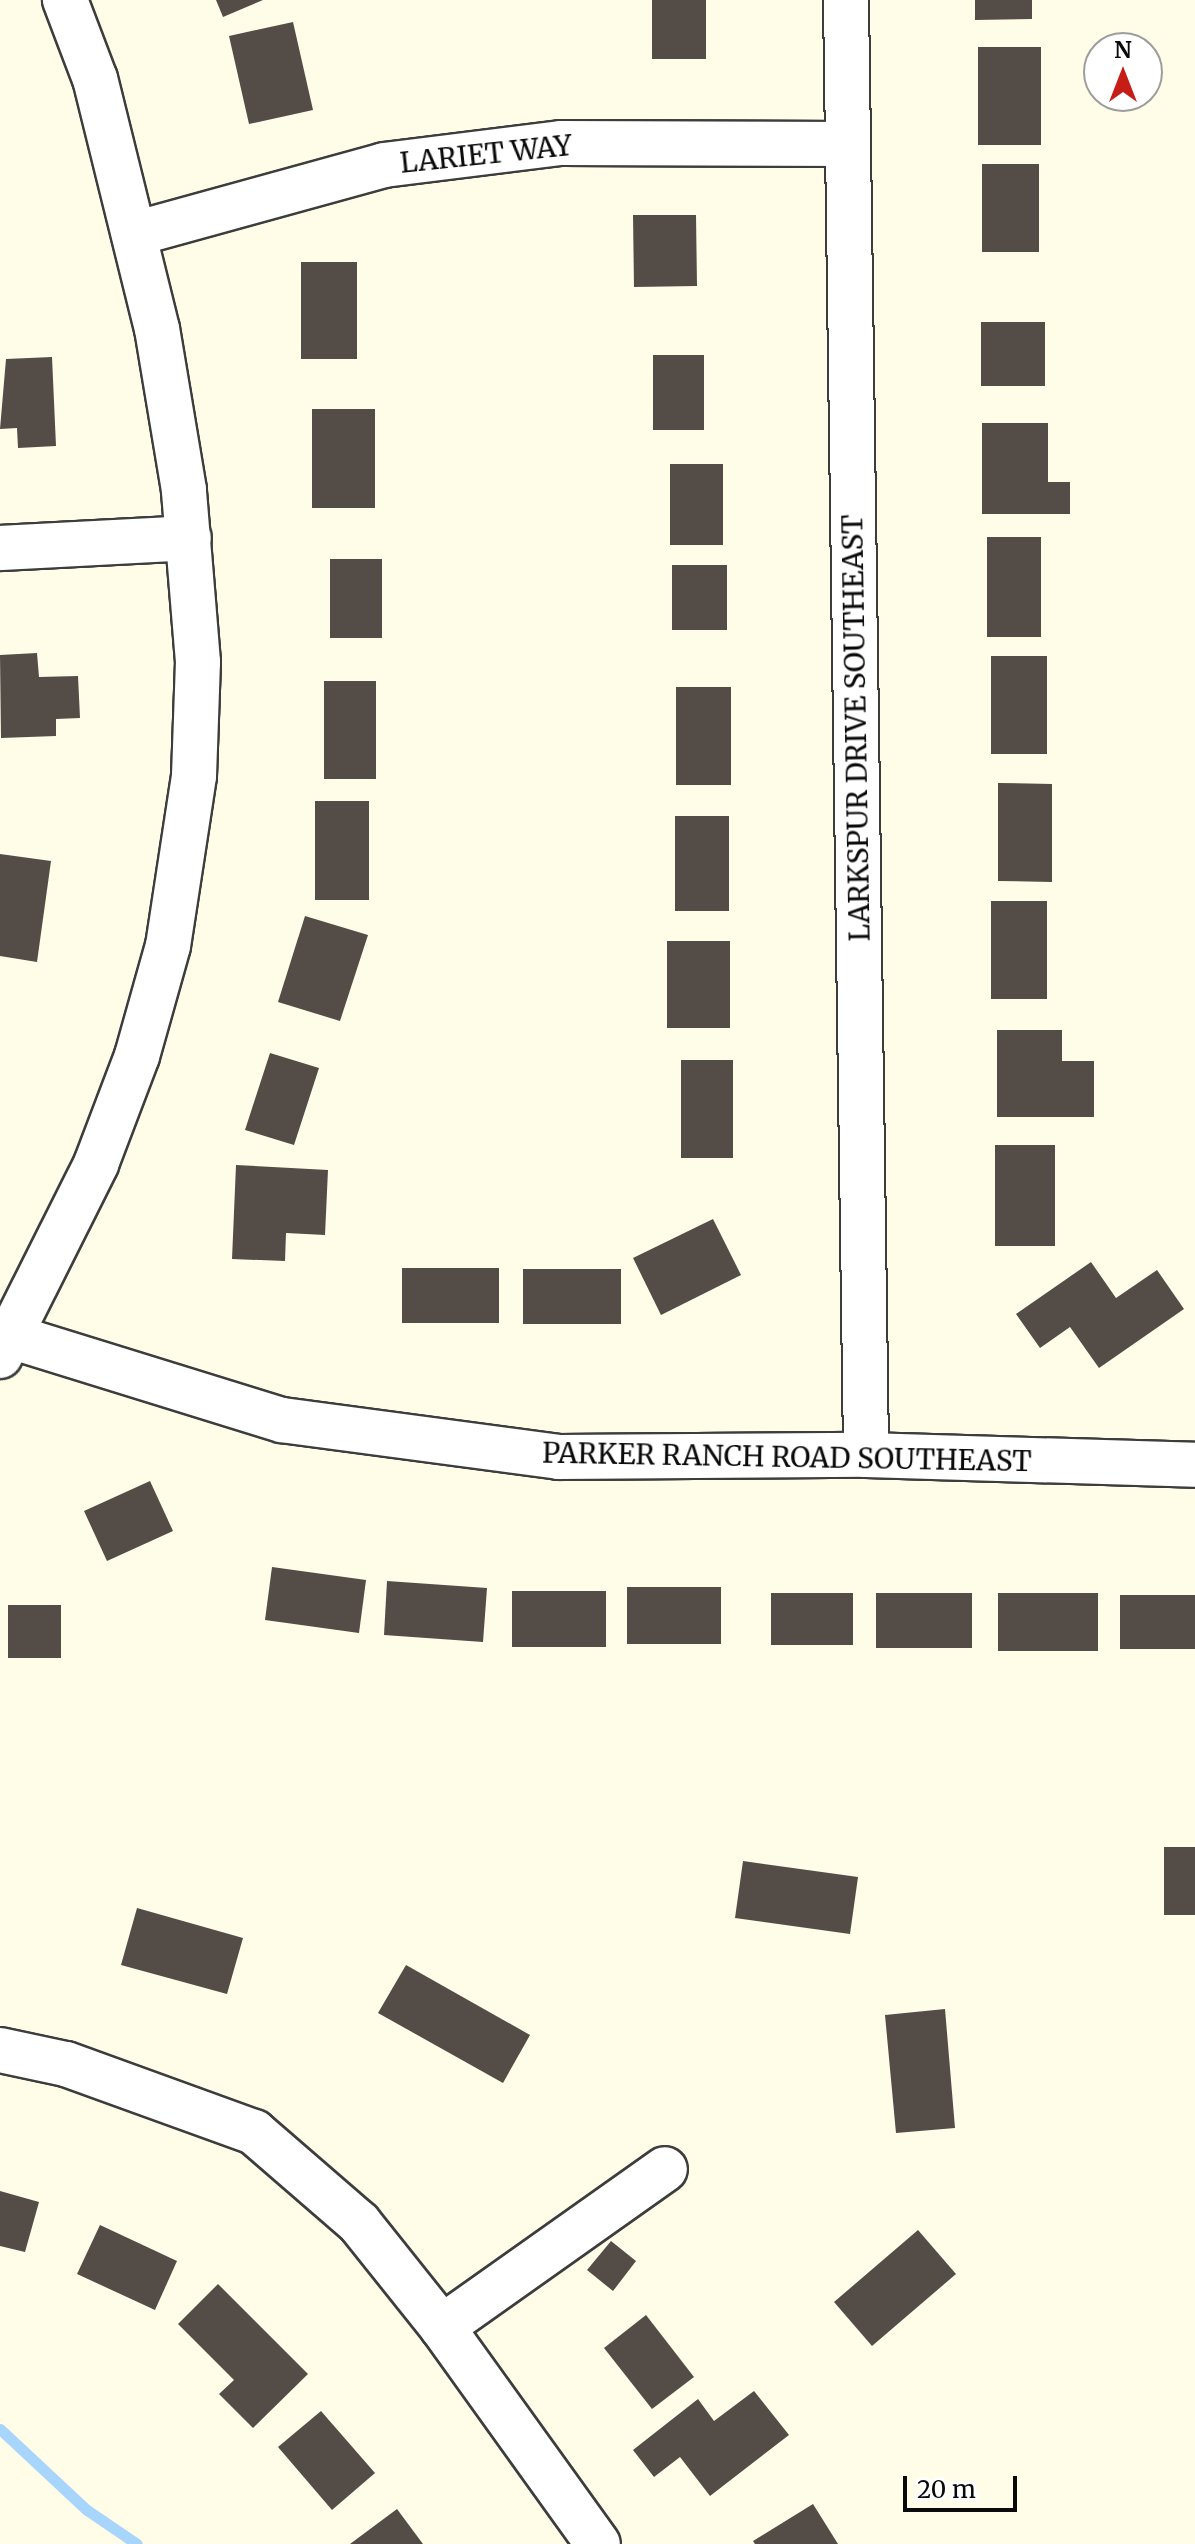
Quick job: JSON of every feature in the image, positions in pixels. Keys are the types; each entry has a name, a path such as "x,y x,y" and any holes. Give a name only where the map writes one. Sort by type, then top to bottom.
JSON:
{"street":[{"path":"5,1346 96,1164 137,1056 168,946 194,776 198,662 189,538 157,329 95,79 65,0"},
{"name":"LARKSPUR DRIVE SOUTHEAST","path":"846,0 866,1455"},
{"name":"LARIET WAY","path":"134,234 384,165 561,143 848,144"},
{"path":"0,548 189,538"},
{"name":"PARKER RANCH ROAD SOUTHEAST","path":"5,1346 297,1422 559,1457 866,1455 1195,1465"},
{"path":"0,2050 66,2064 254,2132 359,2223 442,2327 598,2544"},
{"path":"442,2327 665,2169"}],"building":[{"path":"216,0 263,0 223,17"},
{"path":"652,0 706,0 706,59 652,59"},
{"path":"975,0 1032,0 1032,19 975,20"},
{"path":"293,22 313,110 249,124 229,36"},
{"path":"978,47 1041,47 1041,145 978,145"},
{"path":"982,164 1039,164 1039,252 982,252"},
{"path":"633,215 696,215 697,286 634,287"},
{"path":"301,262 357,262 357,359 301,359"},
{"path":"981,322 1045,322 1045,386 981,386"},
{"path":"653,355 704,355 704,430 653,430"},
{"path":"52,357 56,446 18,448 17,428 0,429 6,359"},
{"path":"312,409 375,409 375,508 312,508"},
{"path":"982,423 1048,423 1048,482 1070,482 1070,514 982,514"},
{"path":"670,464 723,464 723,545 670,545"},
{"path":"987,537 1041,537 1041,637 987,637"},
{"path":"330,559 382,559 382,638 330,638"},
{"path":"672,565 727,565 727,630 672,630"},
{"path":"37,653 39,677 78,676 80,718 56,719 56,736 1,738 0,655"},
{"path":"991,656 1047,656 1047,754 991,754"},
{"path":"324,681 376,681 376,779 324,779"},
{"path":"676,687 731,687 731,785 676,785"},
{"path":"998,783 1052,784 1052,882 998,881"},
{"path":"315,801 369,801 369,900 315,900"},
{"path":"675,816 729,816 729,911 675,911"},
{"path":"0,854 51,861 37,962 0,956"},
{"path":"991,901 1047,901 1047,999 991,999"},
{"path":"305,916 368,935 340,1021 278,1002"},
{"path":"667,941 730,941 730,1028 667,1028"},
{"path":"997,1030 1062,1030 1062,1061 1094,1061 1094,1117 997,1117"},
{"path":"270,1053 319,1068 294,1145 245,1130"},
{"path":"681,1060 733,1060 733,1158 681,1158"},
{"path":"995,1145 1055,1145 1055,1246 995,1246"},
{"path":"236,1165 328,1170 325,1235 286,1233 285,1261 232,1259"},
{"path":"713,1219 741,1275 661,1315 633,1258"},
{"path":"1091,1262 1116,1298 1157,1270 1184,1309 1099,1368 1070,1327 1040,1348 1016,1314"},
{"path":"402,1268 499,1268 499,1323 402,1323"},
{"path":"523,1269 621,1269 621,1324 523,1324"},
{"path":"150,1481 173,1531 107,1561 84,1511"},
{"path":"272,1567 366,1580 359,1633 265,1620"},
{"path":"387,1581 487,1588 483,1642 384,1635"},
{"path":"627,1587 721,1587 721,1644 627,1644"},
{"path":"512,1591 606,1591 606,1647 512,1647"},
{"path":"771,1593 853,1593 853,1645 771,1645"},
{"path":"876,1593 972,1593 972,1648 876,1648"},
{"path":"998,1593 1098,1593 1098,1651 998,1651"},
{"path":"1120,1595 1195,1595 1195,1649 1120,1649"},
{"path":"8,1605 61,1605 61,1658 8,1658"},
{"path":"1164,1847 1195,1847 1195,1915 1164,1915"},
{"path":"743,1861 858,1877 850,1934 735,1918"},
{"path":"137,1908 243,1938 227,1994 121,1965"},
{"path":"406,1965 530,2035 503,2083 378,2013"},
{"path":"945,2009 955,2128 896,2133 885,2015"},
{"path":"0,2191 39,2202 25,2252 0,2246"},
{"path":"100,2225 177,2261 155,2310 77,2274"},
{"path":"918,2230 956,2274 872,2346 834,2302"},
{"path":"611,2241 636,2261 613,2291 587,2270"},
{"path":"218,2284 308,2374 253,2428 219,2394 234,2380 178,2324"},
{"path":"646,2315 694,2377 652,2409 604,2348"},
{"path":"754,2391 789,2435 710,2496 680,2457 654,2477 633,2450 698,2399 714,2421"},
{"path":"321,2411 375,2473 332,2510 278,2447"},
{"path":"813,2504 838,2544 755,2544 753,2541"},
{"path":"397,2509 423,2544 350,2544"}],"waterway":[{"path":"0,2429 87,2510 137,2544"}]}
